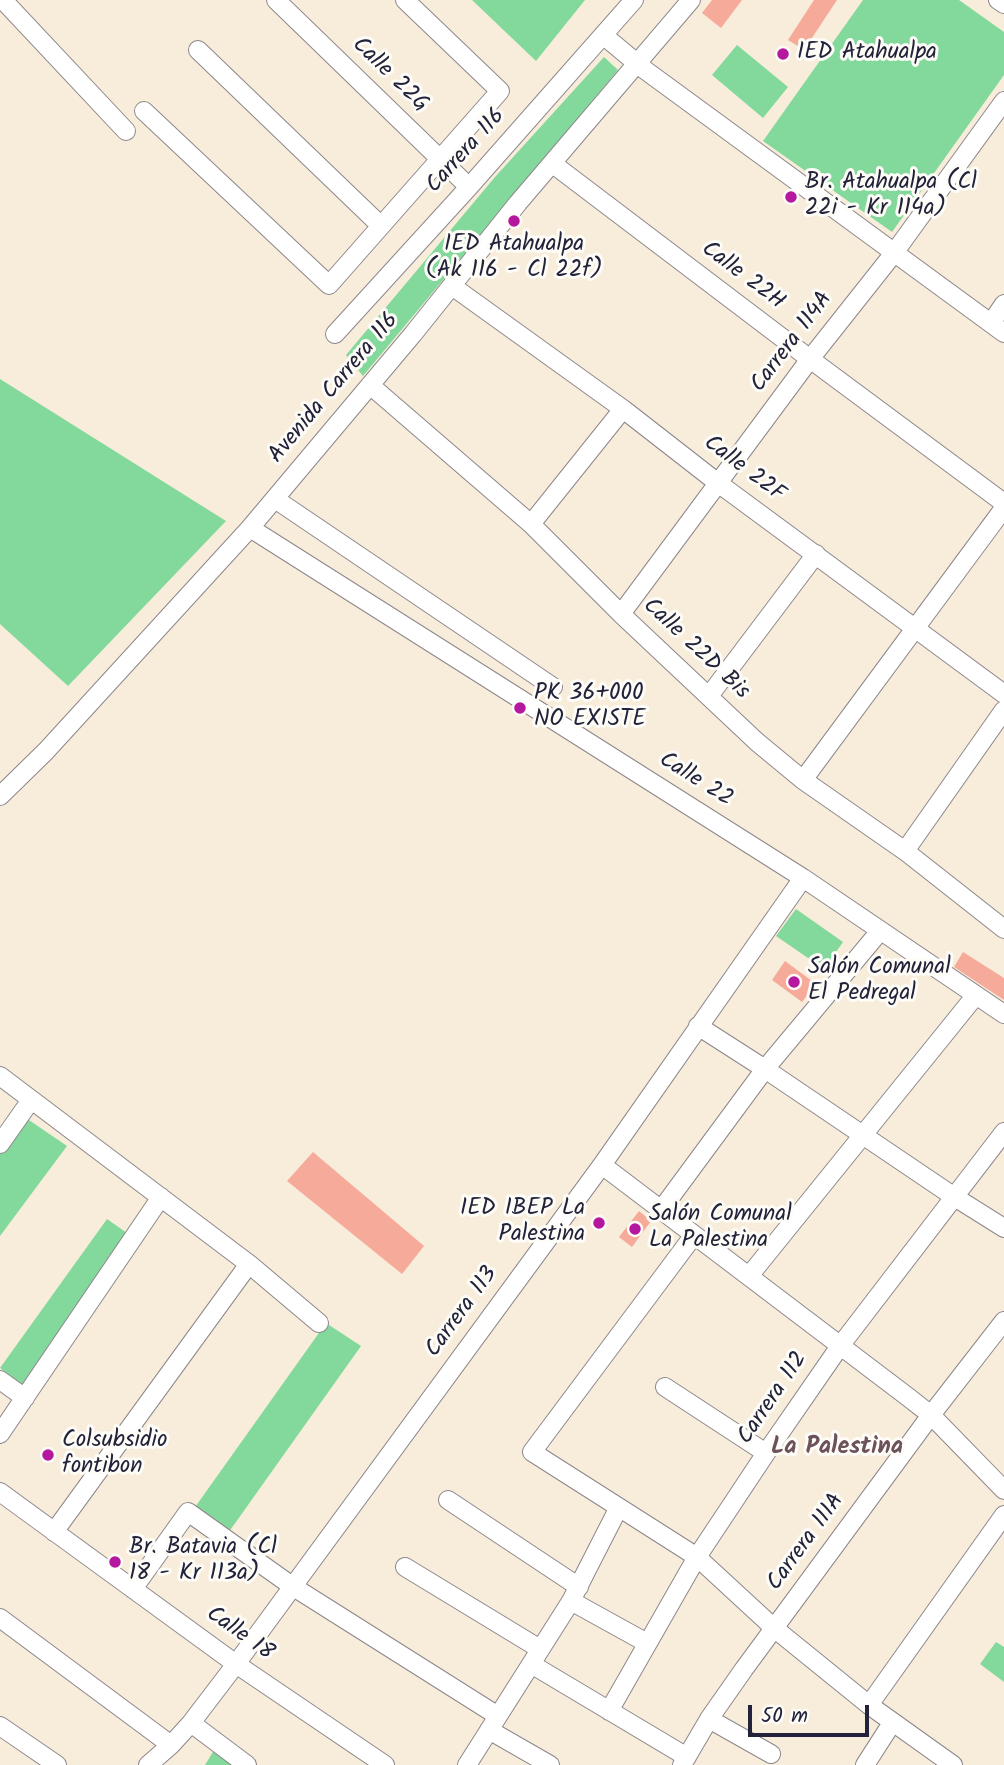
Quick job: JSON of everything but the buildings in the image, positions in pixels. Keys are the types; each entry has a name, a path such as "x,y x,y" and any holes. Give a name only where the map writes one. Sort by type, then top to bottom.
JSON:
{"street":[{"path":"3,0 126,131"},
{"name":"Calle 22G","path":"276,0 469,187"},
{"path":"144,111 329,285 500,91 405,0"},
{"name":"Carrera 116","path":"335,334 634,0"},
{"name":"Avenida Carrera 116","path":"0,796 46,751 250,528 691,0"},
{"path":"998,0 1004,4"},
{"path":"603,35 638,65 997,328 1004,304"},
{"path":"198,50 381,226"},
{"name":"Carrera 114A","path":"621,614 810,359 894,253 1004,101"},
{"name":"Calle 22H","path":"552,164 1004,506"},
{"name":"Calle 22F","path":"452,286 1004,694"},
{"name":"Calle 22D Bis","path":"370,385 531,524 621,614 757,742 803,780 905,851 1003,926"},
{"path":"531,524 622,410"},
{"path":"275,499 553,687"},
{"path":"803,780 1004,506"},
{"name":"Calle 22","path":"250,528 803,878 1004,1014"},
{"path":"709,696 816,554"},
{"path":"905,851 1004,710"},
{"name":"Carrera 113","path":"148,1765 191,1723 236,1664 602,1165 803,878"},
{"path":"662,1210 765,1069 880,931"},
{"path":"749,1276 976,995"},
{"path":"698,1026 1004,1228"},
{"path":"0,1076 249,1264 319,1322"},
{"path":"0,1144 32,1100"},
{"name":"Carrera 112","path":"609,1711 697,1557 766,1453 840,1346 1004,1132"},
{"path":"602,1165 931,1415 1004,1490"},
{"path":"0,1434 160,1197"},
{"path":"694,1235 531,1452 697,1557 774,1628 892,1723 953,1765"},
{"path":"54,1532 249,1264"},
{"name":"Carrera 111A","path":"685,1761 709,1719 774,1628 1004,1321"},
{"path":"0,1380 24,1398"},
{"path":"665,1387 766,1453"},
{"name":"Calle 18","path":"0,1492 236,1664 382,1764"},
{"path":"448,1500 575,1594 647,1643"},
{"path":"467,1765 575,1594 618,1509"},
{"path":"133,1589 188,1511 292,1586 494,1723 550,1765"},
{"path":"869,1705 1004,1515"},
{"path":"405,1567 609,1711 685,1761"},
{"path":"0,1618 171,1745"},
{"path":"709,1719 771,1754"},
{"path":"191,1723 247,1765"},
{"path":"864,1765 892,1723"},
{"path":"0,1726 57,1765"}],"green space":[{"path":"472,0 585,0 536,61"},
{"path":"863,0 959,0 1004,32 1004,75 892,232 763,141"},
{"path":"737,45 788,87 763,118 712,75"},
{"path":"604,57 618,70 363,376 346,355 495,177"},
{"path":"0,379 226,521 68,686 0,624"},
{"path":"796,909 843,942 824,969 776,936"},
{"path":"26,1118 67,1146 0,1236 0,1154"},
{"path":"107,1219 127,1233 24,1386 0,1368"},
{"path":"326,1323 361,1346 226,1536 193,1510"},
{"path":"996,1642 1004,1647 1004,1682 980,1664"},
{"path":"214,1750 232,1765 205,1765"}],"place":[{"name":"IED Atahualpa","path":"783,54"},
{"name":"Br. Atahualpa (Cl 22i - Kr 114a)","path":"791,197"},
{"name":"IED Atahualpa (Ak 116 - Cl 22f)","path":"514,221"},
{"name":"PK 36+000 NO EXISTE","path":"520,708"},
{"name":"Salón Comunal El Pedregal","path":"794,982"},
{"name":"IED IBEP La Palestina","path":"599,1223"},
{"name":"Salón Comunal La Palestina","path":"635,1229"},
{"name":"Colsubsidio fontibon","path":"48,1455"},
{"name":"Br. Batavia (Cl 18 - Kr 113a)","path":"115,1562"}],"district":[{"name":"La Palestina","path":"837,1449"}]}
